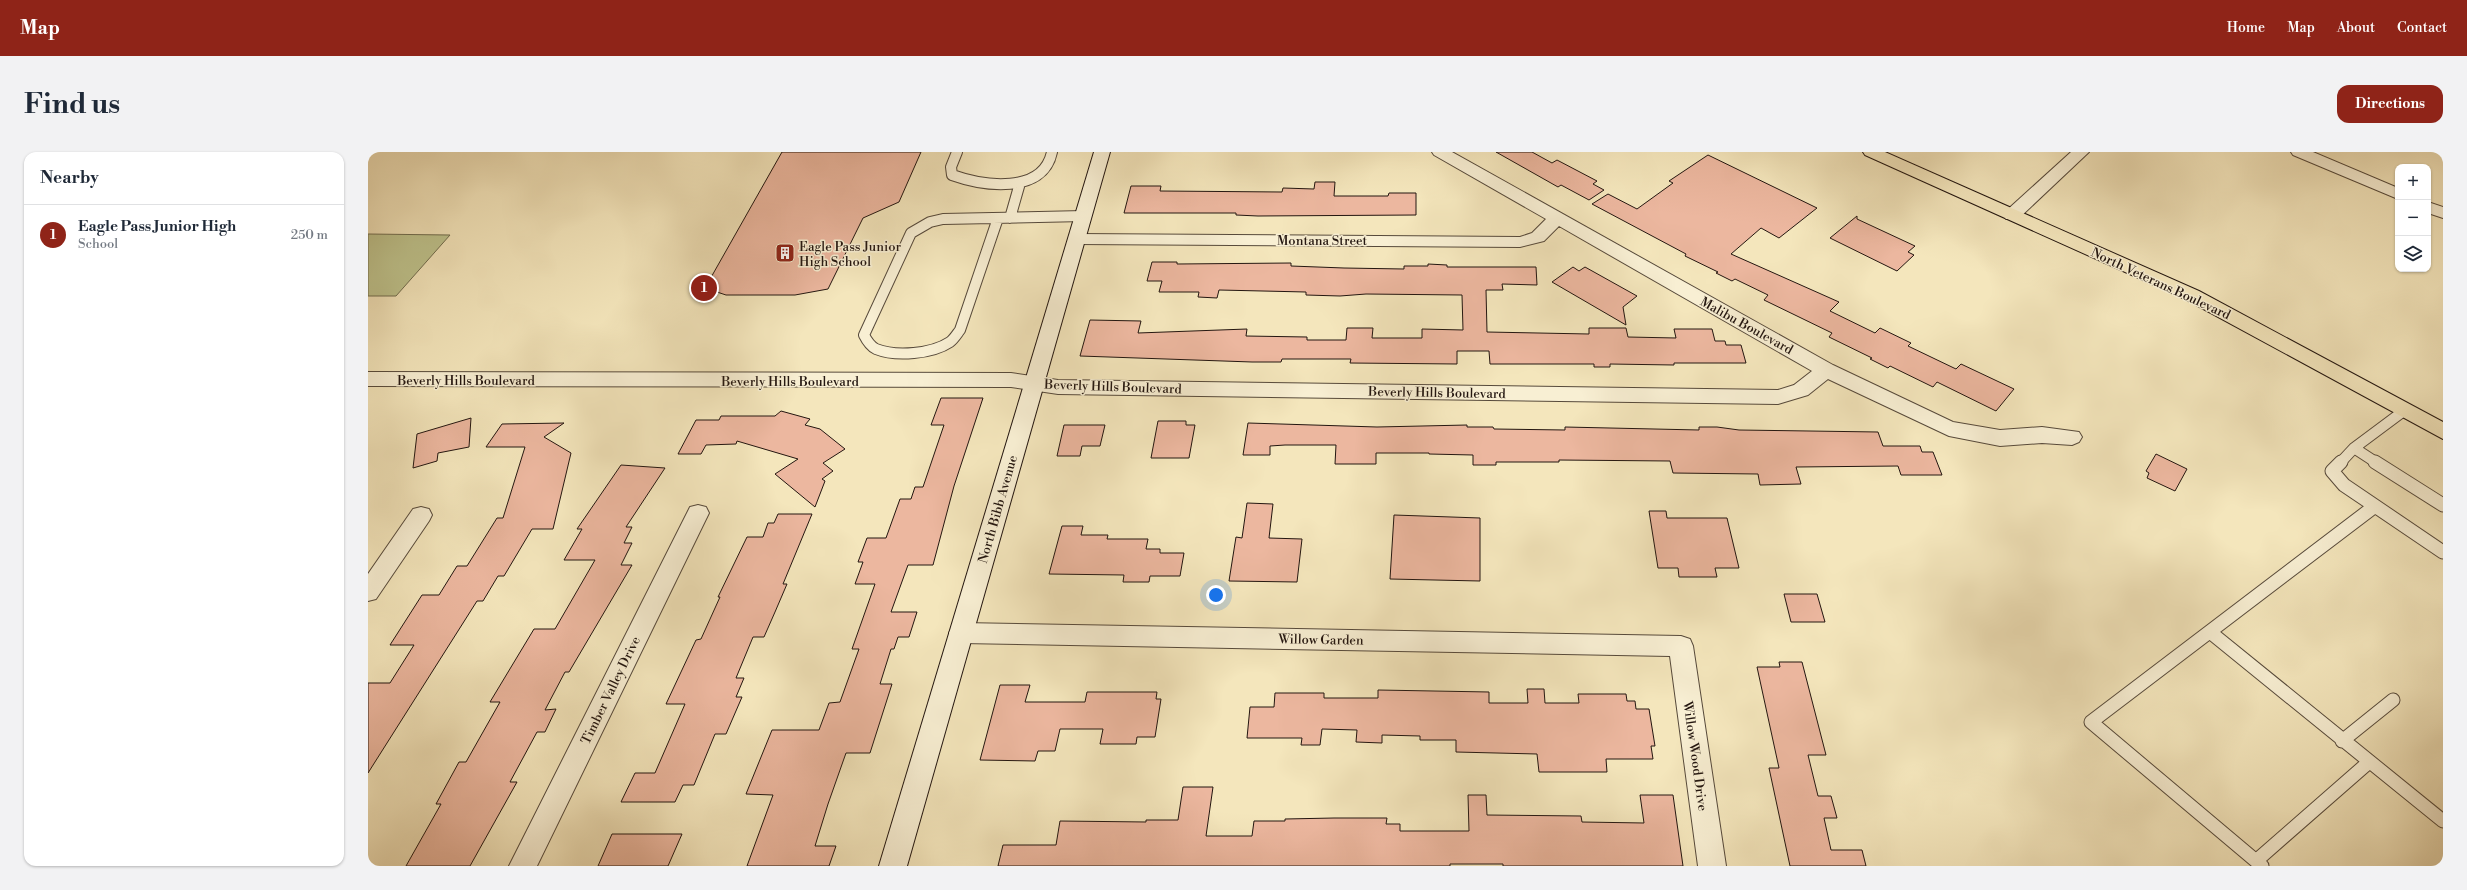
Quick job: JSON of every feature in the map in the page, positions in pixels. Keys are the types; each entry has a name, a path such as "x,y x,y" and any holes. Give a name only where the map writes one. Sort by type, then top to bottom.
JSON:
{"highway":[{"name":"North Veterans Boulevard","path":"1871,152 2192,295 2443,431"}],"street":[{"name":"North Bibb Avenue","path":"893,866 1102,152"},
{"name":"Malibu Boulevard","path":"1440,152 1826,370 1949,429 2000,438 2042,435 2072,438"},
{"path":"2012,215 2081,152"},
{"path":"2299,152 2395,193"},
{"path":"2431,208 2443,213"},
{"name":"Montana Street","path":"1077,239 1520,242 1538,237 1558,218"},
{"name":"Beverly Hills Boulevard","path":"368,379 1011,380 1066,387 1778,397 1801,390 1826,370"},
{"name":"Timber Valley Drive","path":"522,866 698,513"},
{"path":"368,592 421,516"},
{"name":"Willow Garden","path":"961,633 1681,646"},
{"name":"Willow Wood Drive","path":"1681,646 1712,866"}],"lane":[{"path":"958,152 951,167 952,175 963,180 979,182 1020,183 1042,172 1047,167 1052,152"},
{"path":"1010,218 1020,183"},
{"path":"998,218 960,330 950,342 930,350 912,352 889,351 869,344 864,335 911,234 930,222 943,219 1084,216"},
{"path":"2405,410 2354,448 2332,471 2344,485 2443,552"},
{"path":"2354,448 2443,505"},
{"path":"2369,762 2259,864 2092,722 2375,506"},
{"path":"2210,632 2342,741 2443,821"},
{"path":"2342,741 2393,700"}],"green space":[{"path":"368,234 450,235 396,296 368,296"}],"building":[{"name":"Eagle Pass Junior High School","path":"782,152 921,152 899,202 863,218 828,289 795,295 726,295 705,288"},
{"path":"1496,152 1532,152 1552,163 1557,160 1597,181 1593,184 1604,190 1589,200 1561,185 1558,187"},
{"path":"1708,155 1817,208 1779,238 1761,228 1731,254 1839,302 1830,311 1875,333 1880,328 1911,343 1908,346 1956,369 1961,364 2014,389 1996,411 1937,382 1933,387 1890,366 1888,368 1870,359 1872,358 1829,337 1832,333 1764,300 1768,295 1735,279 1732,281 1716,273 1718,272 1685,256 1686,254 1592,204 1608,194 1637,209 1673,183 1669,181"},
{"path":"1315,182 1335,182 1334,196 1388,196 1389,193 1416,193 1416,215 1258,216 1236,215 1236,213 1124,213 1131,186 1161,186 1160,191 1282,192 1283,188 1314,189"},
{"path":"1857,216 1857,219 1915,246 1908,252 1914,255 1897,271 1830,238"},
{"path":"1152,262 1177,262 1177,264 1291,263 1291,266 1404,269 1404,266 1428,266 1428,264 1447,265 1447,267 1536,267 1537,285 1502,284 1503,290 1486,290 1487,332 1589,334 1589,328 1626,328 1628,337 1676,338 1674,329 1712,329 1715,341 1725,341 1726,345 1741,345 1746,363 1674,363 1674,365 1610,364 1610,367 1594,367 1594,364 1490,364 1489,351 1457,351 1457,364 1350,363 1351,359 1282,359 1281,362 1252,362 1080,356 1090,320 1141,321 1138,333 1247,329 1246,336 1307,337 1307,340 1346,340 1347,328 1373,328 1372,338 1422,338 1422,329 1463,330 1462,295 1366,294 1340,296 1306,295 1306,292 1219,290 1217,298 1198,297 1199,292 1159,292 1162,281 1147,281"},
{"path":"1573,267 1579,271 1585,267 1637,296 1623,307 1626,325 1552,282"},
{"path":"941,398 983,398 954,486 933,565 908,565 891,612 917,612 909,637 898,637 894,649 891,649 880,684 892,684 870,753 846,753 828,804 815,846 836,846 829,866 747,866 773,795 746,794 772,730 819,730 829,703 840,702 859,649 852,649 875,584 855,584 863,562 858,562 867,538 886,538 900,499 911,499 915,487 923,487 944,425 931,425"},
{"path":"781,411 810,419 805,425 820,429 845,449 823,463 833,471 822,479 825,481 815,507 775,474 798,459 737,441 736,444 706,445 701,454 678,454 696,420 719,420 721,416 775,416"},
{"path":"471,418 469,447 438,453 437,461 413,468 417,434"},
{"path":"1158,421 1186,421 1186,425 1195,425 1189,458 1151,458"},
{"path":"564,423 544,437 571,453 553,529 532,529 504,576 498,576 483,601 477,601 368,773 368,683 390,683 414,645 390,645 422,595 439,595 457,566 467,566 497,518 503,518 525,447 486,447 502,424"},
{"path":"1248,423 1377,427 1467,425 1467,427 1493,427 1494,429 1565,430 1565,427 1699,430 1699,427 1717,427 1739,430 1878,432 1883,446 1920,446 1922,452 1933,452 1942,475 1901,475 1898,466 1796,467 1801,484 1760,485 1758,474 1673,473 1670,461 1559,460 1559,462 1496,462 1496,465 1473,465 1473,455 1376,453 1376,464 1335,464 1336,445 1270,446 1270,455 1243,455"},
{"path":"1064,425 1105,425 1100,446 1082,446 1080,456 1057,456"},
{"path":"2156,454 2187,469 2175,491 2147,478 2149,473 2146,471"},
{"path":"621,465 665,468 626,527 632,527 624,543 632,543 621,565 632,565 569,672 565,672 545,710 556,709 545,732 537,732 510,782 517,782 470,866 406,866 441,804 436,804 459,762 466,762 500,702 490,702 534,629 555,629 595,560 564,560 582,529 577,529"},
{"path":"1247,503 1273,504 1269,538 1302,539 1297,582 1229,581 1236,537 1242,538"},
{"path":"1649,511 1666,511 1667,518 1727,518 1739,568 1715,568 1717,577 1679,577 1678,568 1658,568"},
{"path":"778,514 812,514 783,584 787,584 764,637 753,637 736,678 744,678 736,697 742,697 726,734 715,734 694,785 683,785 675,802 621,802 635,773 655,773 685,704 666,704 696,640 701,639 720,597 718,597 747,537 763,537 768,523 774,523"},
{"path":"1394,515 1480,518 1480,581 1390,579"},
{"path":"1062,526 1083,526 1081,535 1108,535 1107,539 1148,539 1146,549 1160,549 1160,553 1184,553 1180,576 1150,576 1149,582 1123,582 1124,575 1049,574"},
{"path":"1784,594 1817,594 1825,622 1791,622"},
{"path":"1779,662 1802,662 1826,755 1808,755 1818,796 1831,796 1837,818 1824,818 1831,850 1862,850 1866,866 1790,866 1769,768 1779,768 1757,667 1780,667"},
{"path":"1000,685 1030,685 1025,702 1085,702 1087,692 1157,692 1156,699 1161,699 1155,737 1137,737 1136,744 1100,744 1103,729 1060,729 1055,751 1038,751 1035,761 980,760"},
{"path":"1527,689 1544,689 1545,703 1579,703 1578,694 1626,694 1627,701 1635,701 1636,709 1649,709 1655,746 1651,746 1653,759 1606,759 1607,772 1539,772 1537,754 1456,752 1456,740 1420,740 1420,736 1382,735 1382,743 1356,742 1357,730 1322,729 1320,745 1301,745 1302,738 1247,738 1250,707 1274,707 1275,693 1324,693 1324,698 1378,698 1378,690 1489,692 1489,703 1528,703"},
{"path":"1183,787 1213,787 1206,836 1252,836 1254,821 1334,818 1387,818 1386,824 1400,824 1400,831 1469,831 1468,795 1486,795 1487,815 1581,816 1582,822 1644,823 1640,795 1673,795 1683,866 1503,866 1503,864 1450,864 1450,866 998,866 1003,845 1056,845 1060,821 1146,822 1146,820 1178,820"},
{"path":"612,834 682,834 668,866 598,866"}],"place":[{"name":"Eagle Pass Junior High School","path":"785,253"},
{"name":"Eagle Pass Junior High","path":"704,288"}]}
